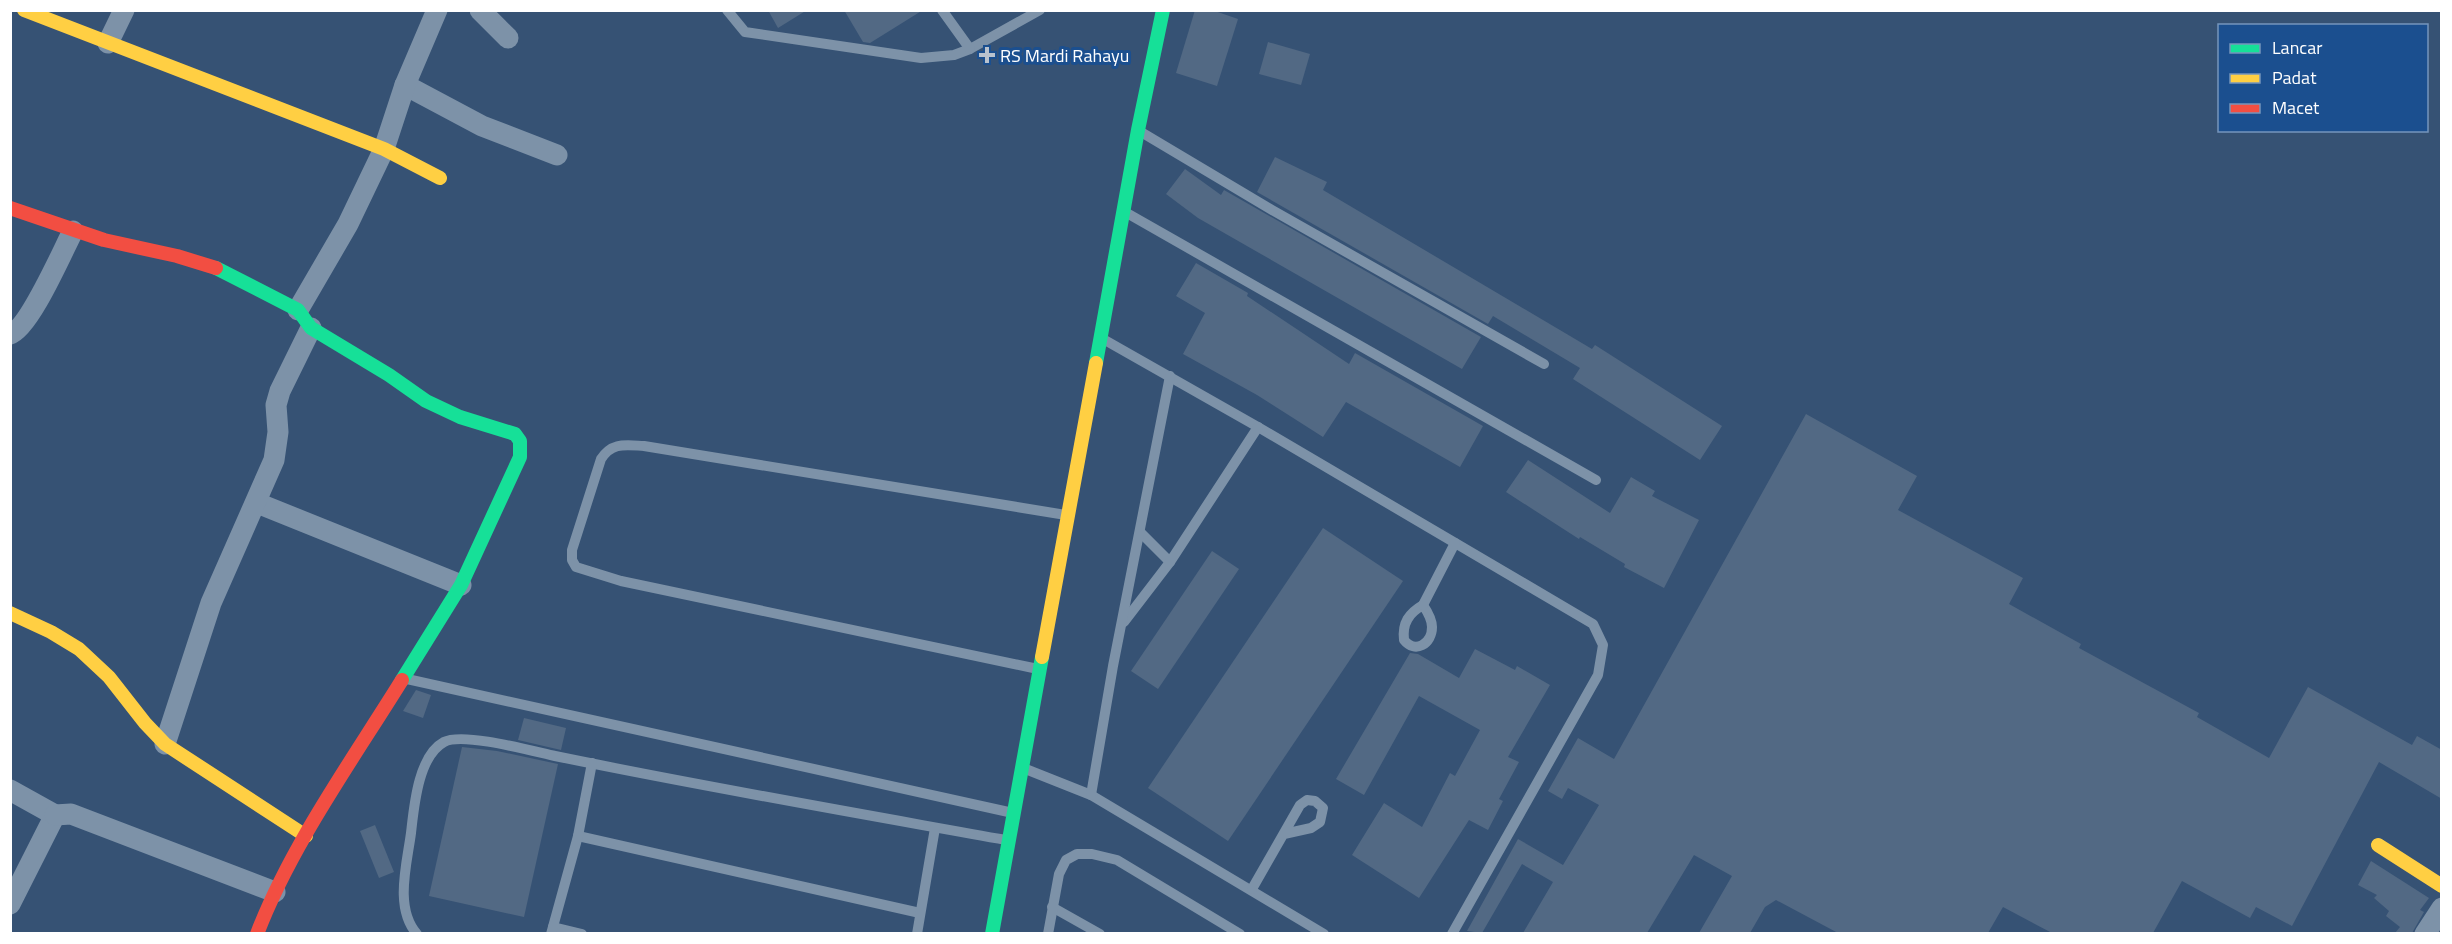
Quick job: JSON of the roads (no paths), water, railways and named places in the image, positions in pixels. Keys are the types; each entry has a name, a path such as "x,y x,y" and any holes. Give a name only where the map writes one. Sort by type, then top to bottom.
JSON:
{"street":[{"path":"24,10 384,149 440,178"},
{"path":"108,43 124,10"},
{"path":"298,310 348,224 384,149 405,85 437,10"},
{"path":"480,10 508,38"},
{"path":"992,933 1160,12"},
{"path":"405,85 482,126 557,155"},
{"path":"10,208 73,231 220,269 298,310 311,328 389,375 426,401 460,417 515,434 520,441 520,457 461,585 306,836 275,892 256,933"},
{"path":"10,334 21,327 33,309 73,231"},
{"path":"165,744 211,603 257,503 275,453 278,432 276,405 280,391 311,328"},
{"path":"257,503 461,585"},
{"path":"10,613 60,637 90,657 150,731 165,744 306,836"},
{"path":"10,790 55,815 71,814 275,892"},
{"path":"10,904 55,815"},
{"path":"2378,845 2442,886"},
{"path":"2425,933 2442,908"}],"lane":[{"path":"727,10 745,32 921,58 954,55 970,49 1040,10"},
{"path":"942,10 970,49"},
{"path":"1138,130 1272,210 1544,364"},
{"path":"1125,212 1596,480"},
{"path":"1102,339 1258,427 1593,624 1603,645 1598,675 1452,933"},
{"path":"1091,795 1170,376"},
{"path":"1122,625 1170,562 1258,427"},
{"path":"1041,669 621,581 576,567 572,560 572,550 601,459 606,450 621,444 1068,515"},
{"path":"1140,532 1170,562"},
{"path":"1424,605 1455,543"},
{"path":"404,679 1013,813"},
{"path":"417,933 406,916 404,899 411,830 421,772 434,751 443,742 453,739 490,742 592,764 1009,841"},
{"path":"582,933 552,930 578,836 592,764"},
{"path":"1023,768 1091,795 1324,933"},
{"path":"917,933 935,828"},
{"path":"1252,889 1284,834"},
{"path":"578,836 920,913"},
{"path":"1048,933 1059,874 1066,860 1077,854 1092,854 1117,860 1240,933"},
{"path":"1052,907 1100,933"}],"place":[{"name":"RS Mardi Rahayu","path":"987,55"}]}
